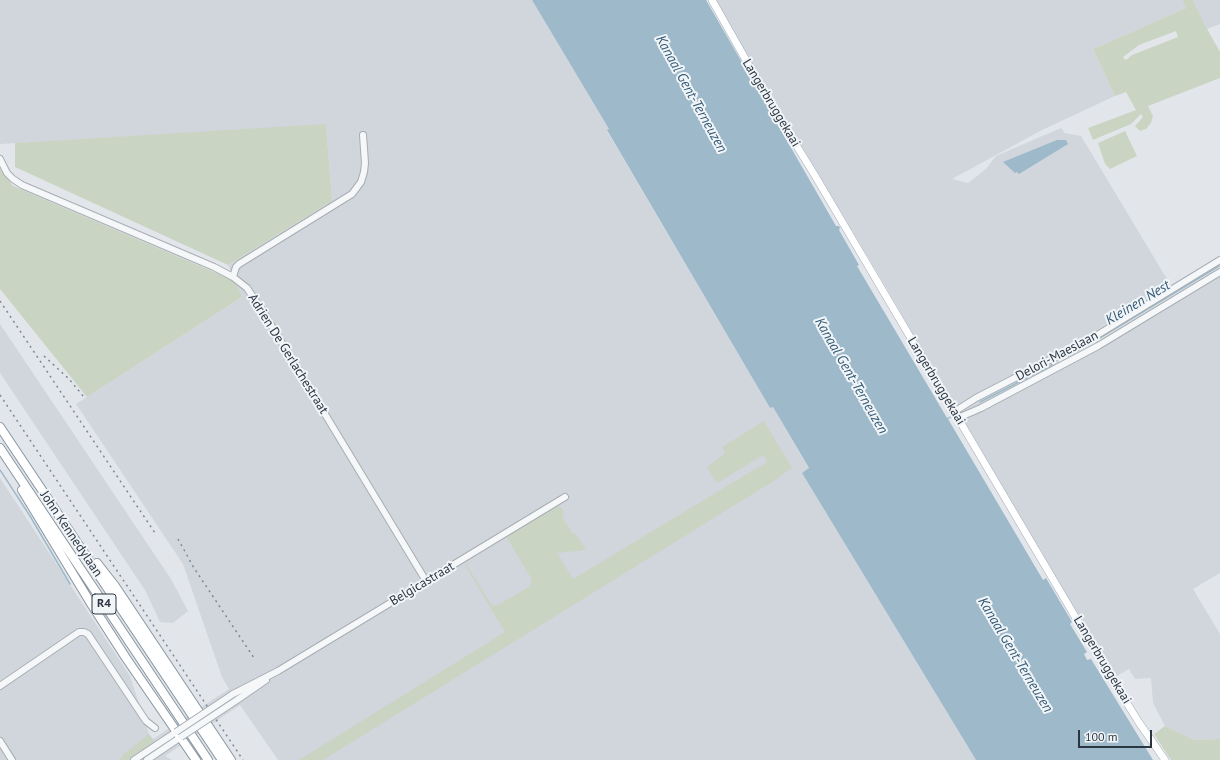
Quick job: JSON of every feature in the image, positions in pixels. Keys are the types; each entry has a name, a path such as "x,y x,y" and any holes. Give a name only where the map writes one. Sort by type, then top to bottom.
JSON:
{"highway":[{"name":"John Kennedylaan","path":"0,427 222,760"},
{"name":"John Kennedylaan","path":"0,448 208,760"},
{"name":"John Kennedylaan","path":"0,456 202,760"},
{"path":"20,486 90,602 196,760"},
{"name":"R4","path":"60,517 115,586 204,718"},
{"path":"204,718 231,760"}],"main road":[{"name":"Langerbruggekaai","path":"712,0 772,106 814,174 1106,669 1138,721 1165,760"}],"street":[{"path":"232,276 240,264 352,194 361,182 364,172 365,163 363,135"},
{"name":"Adrien De Gerlachestraat","path":"0,159 7,172 22,185 214,267 232,276 247,288 261,308 426,581"},
{"name":"Delori-Maeslaan","path":"954,412 976,398 1094,337 1220,260"},
{"name":"Delori-Maeslaan","path":"958,418 981,408 1098,346 1220,272"},
{"name":"Belgicastraat","path":"159,748 180,737 204,718 235,697 565,497"},
{"path":"0,686 79,632 84,632 88,634 146,721 155,728"},
{"path":"0,741 12,760"},
{"path":"134,760 159,748"},
{"path":"147,760 159,748"}],"shaded area":[{"path":"0,0 532,0 609,129 607,131 770,408 773,407 809,469 802,473 976,760 278,760 240,705 165,756 172,760 0,760 0,478 130,676 149,734 153,739 229,689 222,677 183,564 76,404 242,297 228,265 332,201 326,125 0,144"},
{"path":"714,0 1182,0 1186,8 1093,49 1115,96 1042,130 952,179 968,183 986,169 996,156 1061,128 1065,133 1081,136 1170,284 1090,334 1054,352 1062,367 1220,275 1220,573 1193,589 1220,634 1220,739 1194,740 1165,726 1153,703 1151,678 1135,679 1129,669 1115,677 883,282"},
{"path":"1193,0 1220,0 1220,24 1207,29"},
{"path":"0,324 171,579 188,611 173,623 160,622 145,590 0,373"}],"green space":[{"path":"1182,0 1193,0 1220,52 1220,78 1148,106 1153,116 1151,123 1146,129 1140,131 1135,126 1143,117 1141,114 1131,124 1093,140 1088,128 1136,110 1126,92 1115,96 1093,49 1186,8","holes":["1176,31 1178,37 1132,55 1126,60 1123,57 1139,45"]},
{"path":"326,124 332,201 228,265 15,167 15,143"},
{"path":"1125,131 1137,156 1110,169 1105,164 1098,143"},
{"path":"0,169 13,186 235,281 242,297 87,397 0,289"},
{"path":"764,421 792,468 780,477 323,760 299,760 505,632 465,565 466,564 491,604 494,606 529,587 531,578 507,538 509,535 557,506 561,507 564,513 562,517 573,534 576,534 586,550 557,553 573,579 767,462 763,455 717,483 707,467 725,454 722,447"},
{"path":"1165,726 1194,740 1220,739 1220,760 1171,760 1154,734"},
{"path":"149,734 155,742 129,760 119,760 125,753"}],"water":[{"name":"Kanaal Gent-Terneuzen","path":"532,0 706,0 836,226 839,226 839,230 859,265 857,266 947,418 952,417 948,419 1043,580 1046,578 1072,622 1070,624 1087,652 1084,654 1087,660 1091,659 1153,760 976,760 802,473 809,468 773,407 770,408 607,130 609,129"},
{"path":"1057,140 1066,140 1068,144 1019,174 1017,172 1015,173 1003,162"}],"waterway":[{"name":"Kleinen Nest","path":"1068,356 1219,266"},
{"name":"Kleinen Nest","path":"980,402 1052,365"},
{"path":"0,470 30,516 70,584"}],"railway":[{"path":"0,301 155,533"},
{"path":"44,356 69,379 84,397"},
{"path":"0,395 243,760"},
{"path":"178,539 194,568 254,658"}]}
